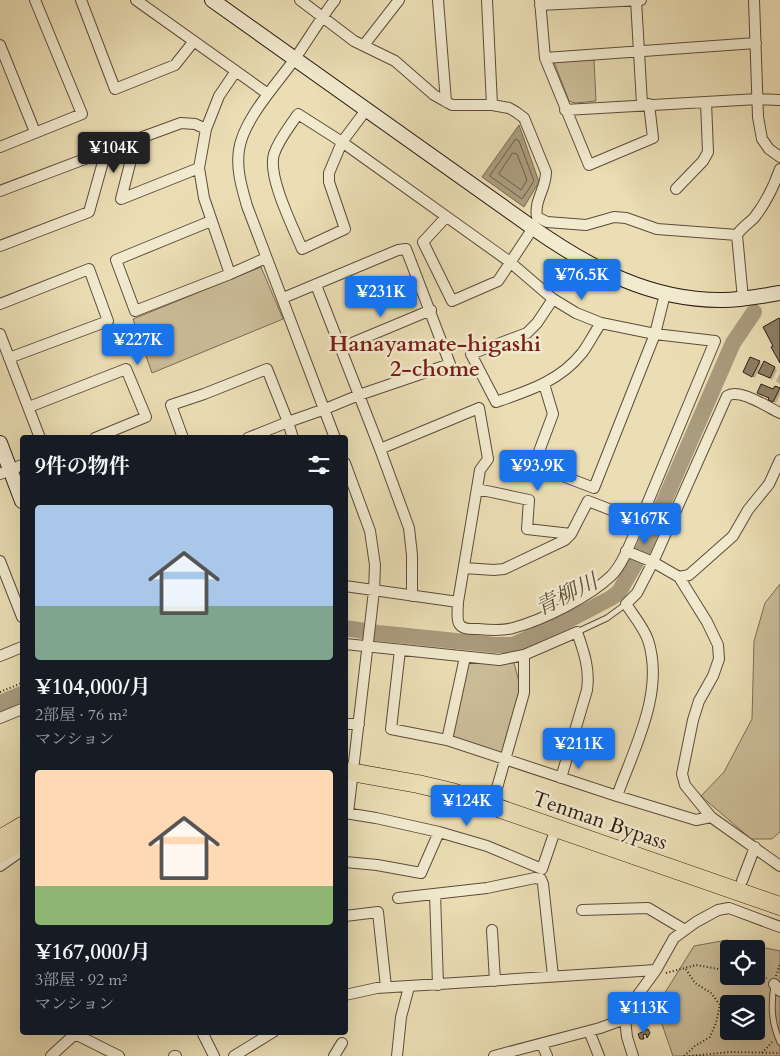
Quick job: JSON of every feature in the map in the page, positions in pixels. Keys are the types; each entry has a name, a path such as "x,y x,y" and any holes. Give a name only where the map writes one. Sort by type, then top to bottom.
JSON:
{"highway":[{"name":"Tenman Bypass","path":"349,766 416,771 495,795 780,894"},
{"name":"Tenman Bypass","path":"349,766 452,792 780,906"},
{"path":"0,854 15,837"}],"street":[{"path":"0,147 82,114 35,0"},
{"path":"81,0 115,89 175,65 194,41"},
{"path":"136,0 268,94"},
{"path":"212,0 562,249 588,264 635,285 685,298 705,300 743,299 780,293"},
{"path":"300,0 354,41 395,61 434,95 446,102 452,105 492,105 509,108 524,118 546,172 546,180 535,208 537,217 547,222 586,225 614,216 626,218 657,229 737,235"},
{"path":"334,0 268,94 244,133 239,149 238,168 247,206 335,435"},
{"path":"364,45 399,0"},
{"path":"438,0 446,102"},
{"path":"487,0 492,105"},
{"path":"636,0 645,104 653,138 589,165 545,58 540,3 636,0 641,0"},
{"path":"754,0 758,116 762,139 769,150 780,157"},
{"path":"545,58 756,43"},
{"path":"0,45 35,132"},
{"path":"230,274 204,198 199,168 206,129 219,96 236,71"},
{"path":"565,110 645,104 758,99 780,100"},
{"path":"676,189 703,162 708,152 706,102"},
{"path":"366,110 342,142 328,173 329,182 345,228 302,248 279,193 273,165 277,146 298,114 342,142 510,262 552,299 576,313 601,323 654,334 715,341 640,521 612,575 588,593 555,611 512,629 465,628 458,621 458,602 480,470 488,459 479,408 380,448"},
{"path":"199,168 121,199 134,148 140,138 181,123 195,124 206,129"},
{"path":"0,191 106,151 89,212 0,246"},
{"path":"743,299 737,235 754,218 770,193 780,169"},
{"path":"446,217 423,242 452,301 498,281 533,228"},
{"path":"211,221 116,260 135,311 266,258"},
{"path":"256,435 359,395 450,364 431,310 406,249 398,250 283,298"},
{"path":"0,304 88,269 108,321 9,358"},
{"path":"316,285 380,448 409,528 412,555 412,596"},
{"path":"544,384 552,414 534,465 594,488 654,334 665,294"},
{"path":"552,299 537,323 527,333 471,354 496,402 544,384 563,372 582,354 601,323"},
{"path":"340,348 431,310"},
{"path":"0,334 39,435"},
{"path":"29,407 126,369 146,418 102,435"},
{"path":"182,435 171,405 267,369 292,435"},
{"path":"617,796 652,693 653,666 648,639 626,604 637,592 653,562 726,396 729,394 739,394 780,413"},
{"path":"0,443 20,495"},
{"path":"678,577 689,575 733,536 748,510 769,484 780,460"},
{"path":"348,471 370,530 375,565 374,591 359,724 349,766 348,790"},
{"path":"477,489 529,500 527,529 571,534"},
{"path":"464,568 504,569 556,546 571,534 588,501 640,521"},
{"path":"626,551 653,562 678,577 707,622 718,646 719,659 692,720 682,774 687,789 711,817 780,866"},
{"path":"0,561 20,612"},
{"path":"348,587 458,602"},
{"path":"348,644 498,660 524,655 577,632 587,660 589,678 562,778"},
{"path":"0,654 20,648"},
{"path":"400,650 391,729 447,740 696,820 711,817"},
{"path":"495,795 524,693 524,655"},
{"path":"447,740 465,657"},
{"path":"0,718 20,710"},
{"path":"348,724 359,724"},
{"path":"348,813 439,832 488,846 542,870 556,828"},
{"path":"348,862 377,864 421,873 439,832"},
{"path":"0,866 17,854 18,848 15,837"},
{"path":"742,881 755,848"},
{"path":"398,898 487,888 535,878 540,879 543,884 553,976"},
{"path":"435,894 438,985"},
{"path":"582,910 648,908 685,930"},
{"path":"633,1056 627,1037 625,1019 635,999 661,971 674,938 696,922 718,910 729,908 780,928"},
{"path":"348,916 378,912 386,988"},
{"path":"492,930 495,981"},
{"path":"348,994 377,988 661,971"},
{"path":"396,1056 409,987"},
{"path":"494,1056 589,1031 625,1019"},
{"path":"589,1031 599,1056"},
{"path":"51,1056 74,1035"},
{"path":"77,1035 119,1056"},
{"path":"204,1035 214,1056"},
{"path":"254,1035 257,1043"},
{"path":"237,1056 269,1035"},
{"path":"334,1056 342,1043"},
{"path":"542,1044 547,1056"}],"lane":[{"path":"577,632 607,618 626,604"},
{"path":"777,987 771,1005 774,1029 779,1039"}],"path":[{"path":"0,692 20,684"},
{"path":"777,987 780,964"},
{"path":"661,971 696,965 720,969"},
{"path":"684,1056 694,1046 710,1037 716,1023 720,1005 711,993 695,983 685,968"},
{"path":"762,1053 779,1039"},
{"path":"688,1056 730,1052 780,1053"}],"shaded area":[{"path":"594,60 596,101 575,103 569,101 554,62"},
{"path":"261,267 283,319 152,373 133,319"},
{"path":"780,584 780,832 772,839 751,839 701,796 724,772 752,719 754,641 765,603"},
{"path":"467,663 514,663 521,689 501,755 451,736"},
{"path":"720,941 720,985 765,985 765,948 780,951 780,1056 673,1056 656,1007 694,946"}],"water":[{"path":"519,125 539,182 524,207 482,177"}],"building":[{"path":"779,318 780,320 780,363 763,327"},
{"path":"750,357 760,361 752,377 743,372"},
{"path":"764,361 775,367 770,378 758,373"},
{"path":"761,384 773,389 775,386 780,388 773,402 768,400 769,398 757,393"},
{"path":"648,1029 650,1033 647,1038 646,1034 643,1035 644,1039 640,1039 638,1034"}],"waterway":[{"name":"青柳川","path":"348,628 495,645 513,645 567,621 619,592 642,552 733,343 754,312"},
{"name":"青柳川","path":"0,703 20,695"}],"district":[{"name":"Hanayamate-higashi 2-chome","path":"435,356"}]}
